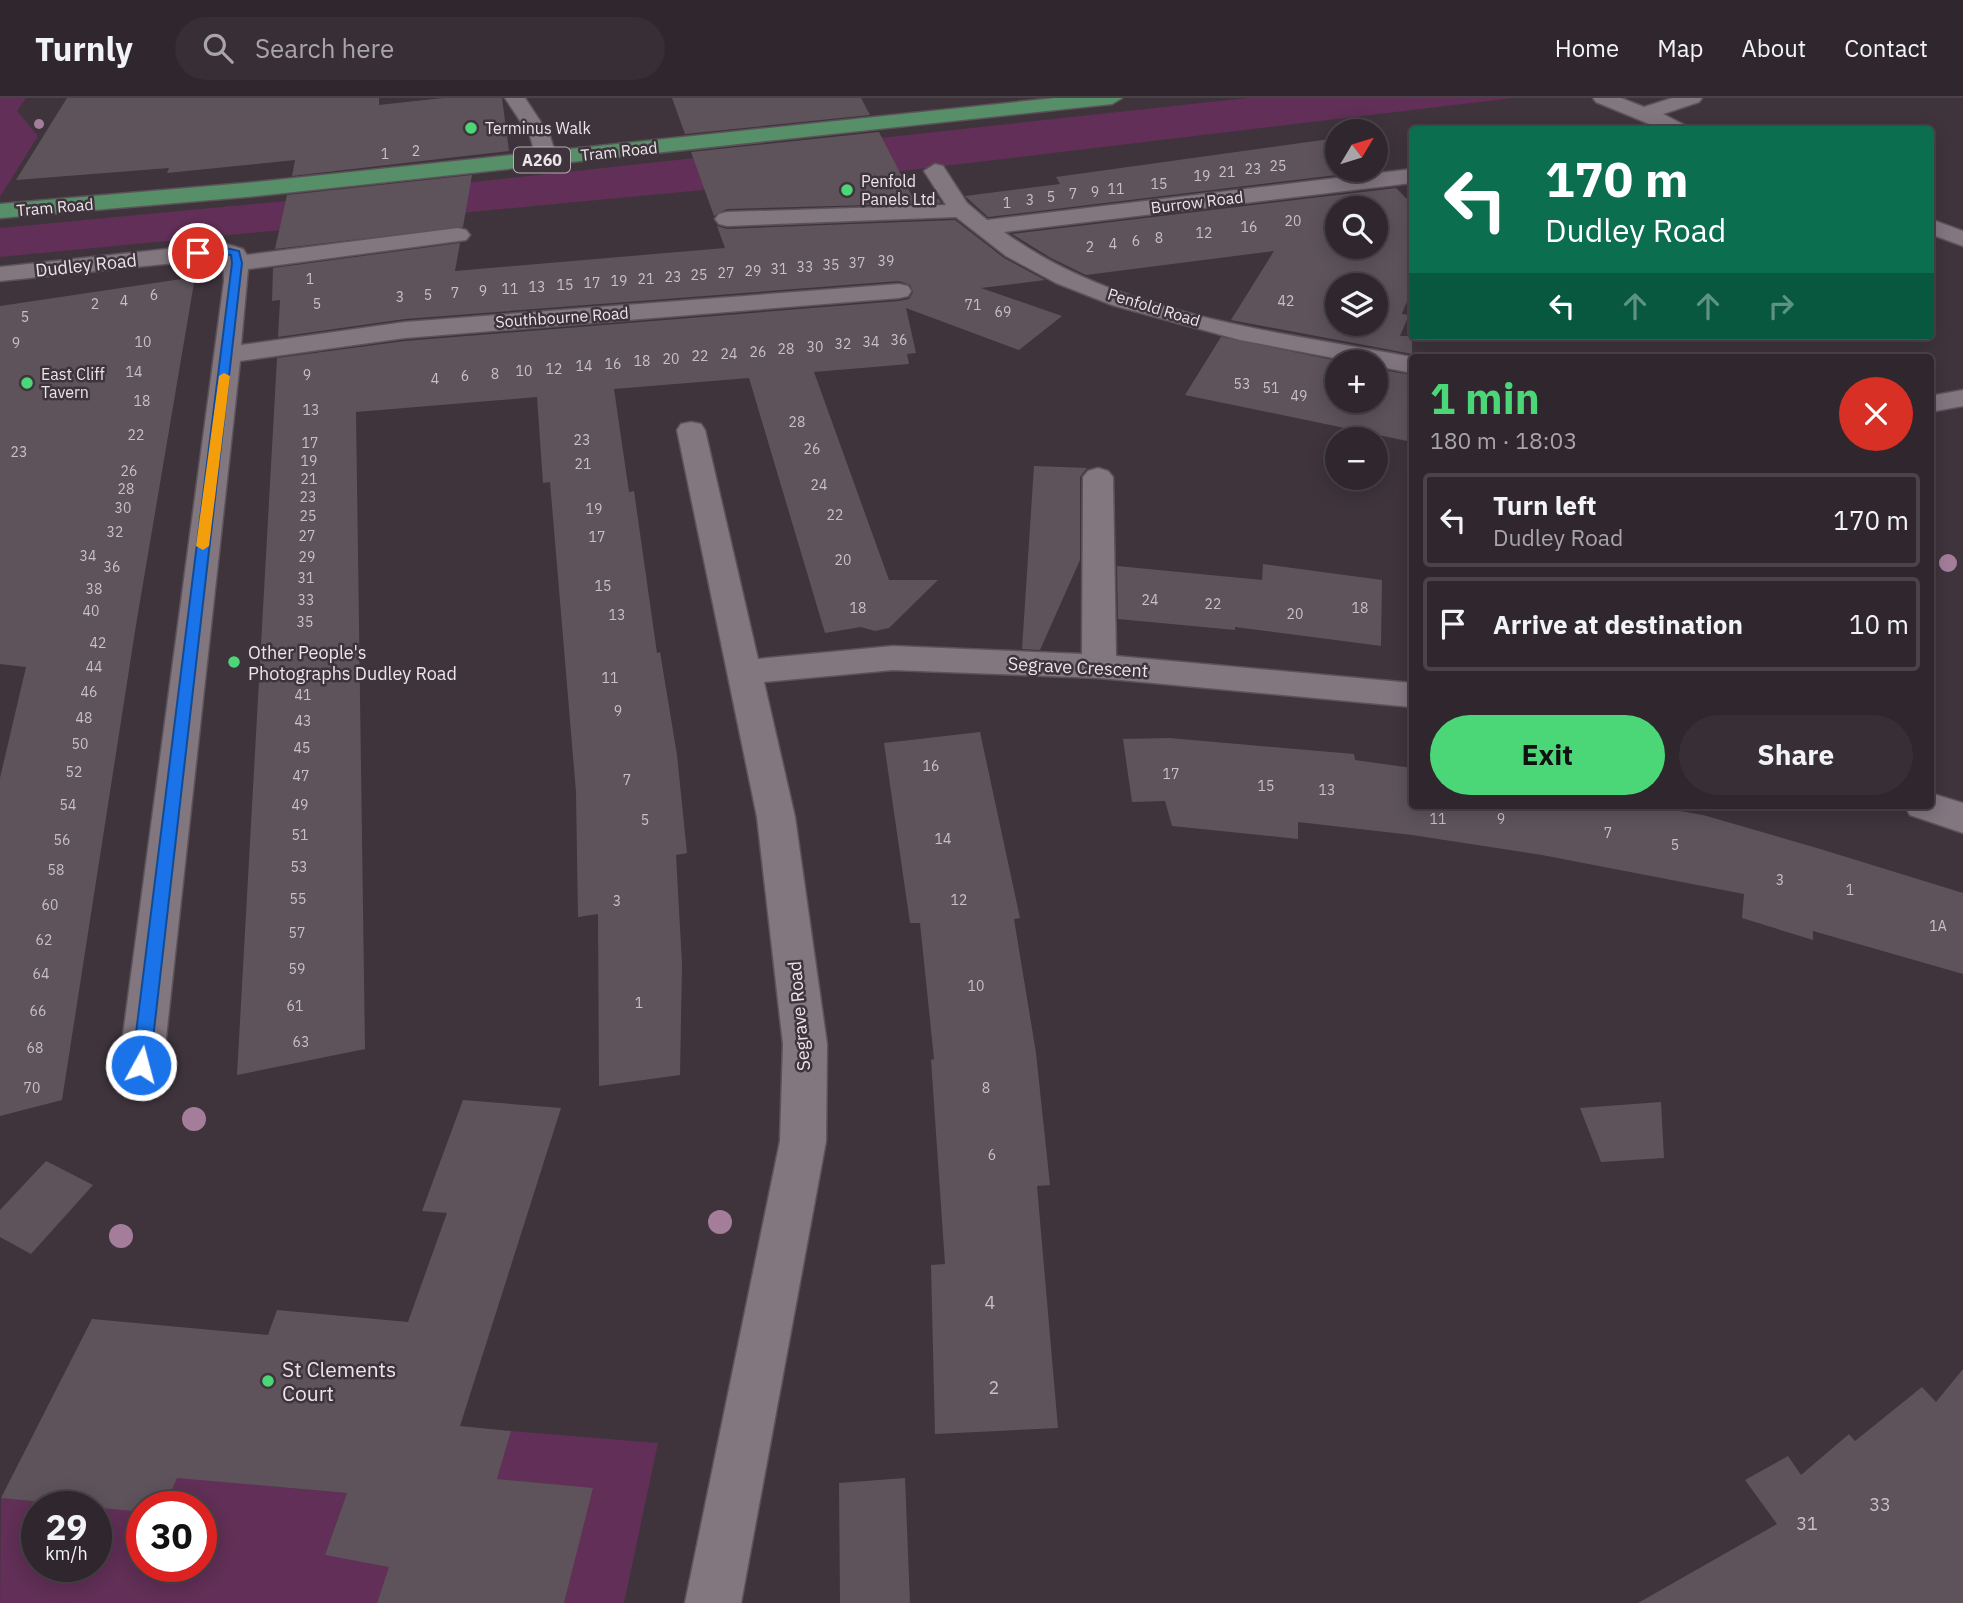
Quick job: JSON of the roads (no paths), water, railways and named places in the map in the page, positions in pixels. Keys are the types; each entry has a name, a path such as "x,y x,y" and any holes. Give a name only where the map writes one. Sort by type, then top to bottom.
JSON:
{"main road":[{"name":"Tram Road","path":"0,211 546,159 1082,99 1112,98"}],"street":[{"path":"515,98 540,136 546,159"},
{"path":"1603,98 1675,126"},
{"path":"1644,114 1692,98"},
{"name":"Penfold Road","path":"935,171 961,210 1031,262 1116,296 1193,320 1409,364"},
{"name":"Burrow Road","path":"982,228 1409,176"},
{"path":"727,219 928,214 961,210"},
{"path":"1934,228 1963,239"},
{"path":"141,1065 237,263 458,235"},
{"name":"Dudley Road","path":"0,274 223,250 235,254 237,263"},
{"name":"Southbourne Road","path":"227,355 405,330 899,291"},
{"path":"1934,403 1963,398"},
{"name":"Segrave Road","path":"691,430 778,830 805,1044 803,1140 713,1603"},
{"path":"1098,477 1099,666"},
{"name":"Segrave Crescent","path":"743,672 893,658 1099,666 1409,695"},
{"path":"1934,809 1963,818"}],"place":[{"name":"Terminus Walk","path":"471,128"},
{"name":"Penfold Panels Ltd","path":"847,190"},
{"name":"East Cliff Tavern","path":"27,383"},
{"name":"Other People's Photographs Dudley Road","path":"234,662"},
{"name":"St Clements Court","path":"268,1381"}]}
